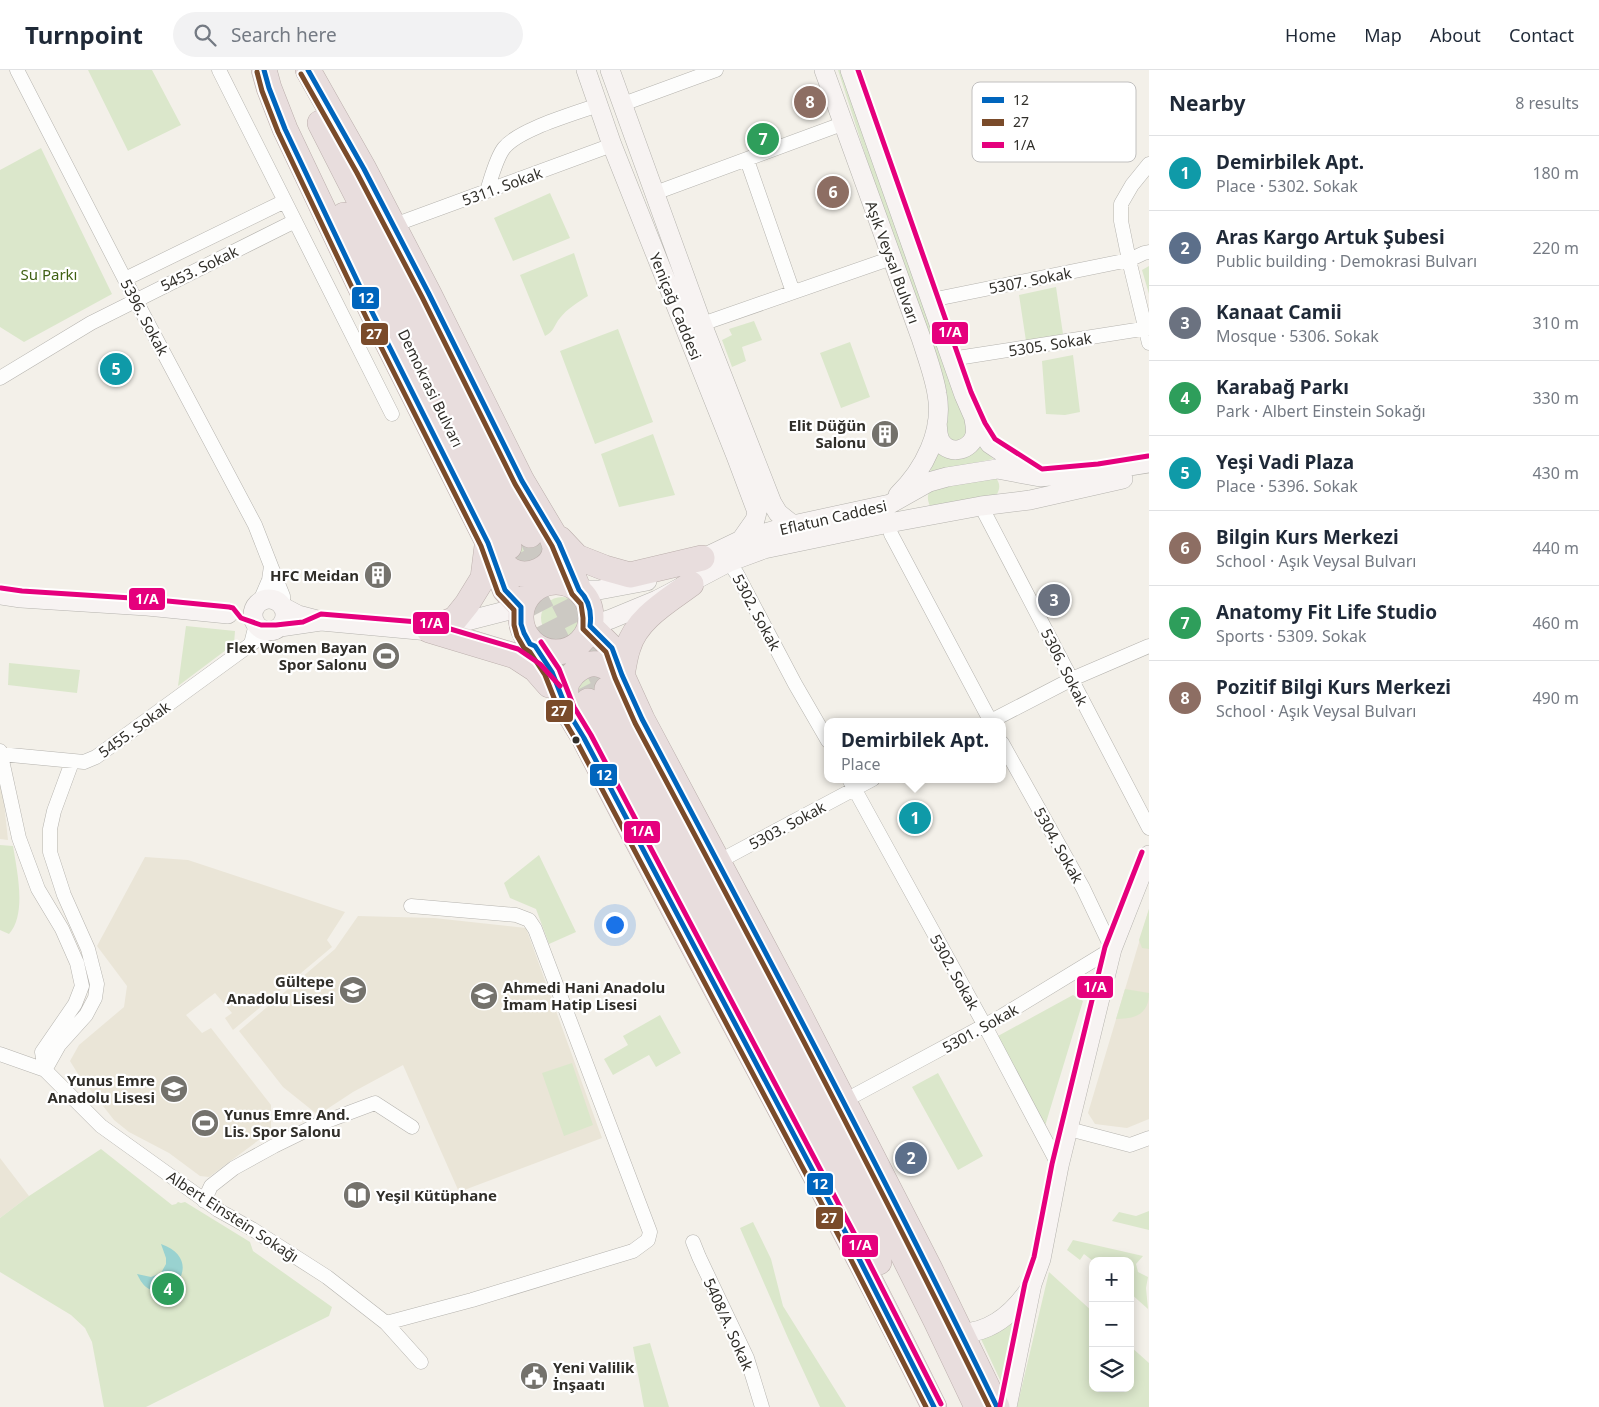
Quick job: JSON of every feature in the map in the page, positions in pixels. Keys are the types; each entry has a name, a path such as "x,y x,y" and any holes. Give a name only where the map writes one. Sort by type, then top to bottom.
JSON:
{"highway":[{"path":"264,70 269,88 290,137 373,314 519,537 562,549 579,590 588,602 591,610 590,626 586,635 573,648 563,652 544,651 529,640 521,624 521,606 528,594 544,583 553,581 572,585 579,590"},
{"name":"Demokrasi Bulvarı","path":"270,70 385,293 519,537"},
{"name":"Demokrasi Bulvarı","path":"297,70 322,128 519,537"},
{"path":"308,70 364,169 429,294 522,481 519,537 505,590 521,606"},
{"path":"519,537 565,546 577,557 630,575 702,558"},
{"path":"429,630 455,619 483,578 519,537"},
{"path":"596,694 645,620 691,584"},
{"path":"590,626 612,648 596,694 584,738 686,935 821,1186 934,1407"},
{"path":"429,630 515,656 540,673 596,694 896,1241 977,1407"},
{"path":"536,646 552,672 642,719 794,1004 962,1333 997,1407"},
{"path":"596,694 749,1010 796,1095 951,1407"}],"street":[{"name":"5396. Sokak","path":"17,70 135,299 255,525 283,596 283,607"},
{"path":"219,70 392,414"},
{"name":"Yeniçağ Caddesi","path":"586,70 612,145 757,512 755,520 741,540"},
{"name":"Yeniçağ Caddesi","path":"610,70 702,324 772,504 778,513 793,525"},
{"path":"623,104 716,70"},
{"name":"Aşık Veysal Bulvarı","path":"824,70 933,375 938,396 937,422 931,449 918,479 890,504"},
{"name":"Aşık Veysal Bulvarı","path":"850,70 951,359 974,419 990,444 1006,464 1040,477 1100,471 1149,463"},
{"path":"487,191 499,156 509,142 529,130 598,105"},
{"path":"654,193 842,124"},
{"name":"5311. Sokak","path":"392,224 405,221 612,145"},
{"path":"747,160 793,292"},
{"path":"1149,164 1132,185 1121,204 1121,221 1128,260 1149,343"},
{"path":"125,279 285,201"},
{"name":"5453. Sokak","path":"0,378 91,323 135,299 294,221"},
{"name":"5307. Sokak","path":"931,300 1128,260 1149,252"},
{"path":"702,324 892,258"},
{"name":"5305. Sokak","path":"951,359 1147,329"},
{"path":"937,422 938,436 942,443 946,447 958,450 968,446 973,441 976,433 974,419"},
{"path":"931,516 922,503 918,479 929,482 978,471 997,469 1006,464 1008,492 1006,498 990,505"},
{"name":"Eflatun Caddesi","path":"590,626 630,612 691,584 729,562 764,549 889,523 990,505 1030,500 1149,473"},
{"name":"Eflatun Caddesi","path":"579,590 599,590 627,586 669,576 741,540 793,525 890,504"},
{"name":"5306. Sokak","path":"990,505 1072,679 1149,828"},
{"path":"889,523 891,534 988,718"},
{"name":"5302. Sokak","path":"729,562 824,735"},
{"path":"268,627 252,614 269,580 271,566"},
{"path":"1,594 228,614 268,627 321,621"},
{"path":"228,614 245,610 266,599 276,600 283,607 298,615 321,621 429,630 536,646"},
{"path":"429,630 521,606"},
{"path":"268,627 285,618 283,607"},
{"name":"5455. Sokak","path":"0,753 72,762 84,762 96,757 251,644 268,627"},
{"path":"996,718 1072,679 1149,646"},
{"name":"5304. Sokak","path":"1006,750 1083,888 1112,949"},
{"path":"0,753 18,838 38,889 62,929 77,963 82,986 75,1004 42,1052 45,1070"},
{"path":"45,1070 59,1045 86,1015 95,998 98,984 88,949 64,895 50,852 50,829 54,811 72,762"},
{"name":"5302. Sokak","path":"851,784 985,1026 1059,1166"},
{"name":"5303. Sokak","path":"727,857 851,784"},
{"path":"1007,1407 1032,1284 1041,1259 1059,1166 1112,949 1149,855"},
{"path":"386,1323 472,1300 633,1251 648,1240 650,1232 535,929 529,920 516,915 411,906"},
{"name":"5301. Sokak","path":"844,1101 985,1026 1112,949"},
{"path":"0,1054 45,1070"},
{"name":"Albert Einstein Sokağı","path":"45,1070 101,1126 204,1201 327,1277 386,1323 421,1362"},
{"path":"204,1201 211,1186 234,1168 319,1124 375,1103 412,1127"},
{"path":"1069,1129 1130,1145 1149,1138"},
{"name":"5408/A. Sokak","path":"693,1242 747,1358 762,1407"},
{"path":"962,1333 975,1333 991,1326 1018,1305 1032,1284"}],"shaded area":[{"path":"0,774 4,803 8,840 0,839"},
{"path":"145,857 188,860 345,912 327,940 332,947 233,1030 225,1018 232,1013 215,993 186,1015 202,1033 211,1028 271,1105 271,1131 209,1177 200,1176 169,1153 129,1132 114,1120 70,1061 79,1045 124,1007 127,986 97,946"},
{"path":"1149,909 1149,1119 1127,1128 1095,1124 1088,1113"},
{"name":"Ahmedi Hani Anadolu İmam Hatip Lisesi","path":"358,916 434,918 526,928 602,1138 459,1192 403,1065 353,1092 318,1115 283,1087 239,1031 335,949"},
{"path":"0,1158 29,1196 0,1218"}],"green space":[{"path":"88,70 152,70 181,125 128,151"},
{"path":"838,70 845,70 971,430 959,445 946,440 892,238"},
{"name":"Su Parkı","path":"41,148 112,294 24,342 0,327 0,170"},
{"path":"550,193 570,238 513,261 494,218"},
{"path":"574,253 588,296 566,312 545,336 520,275"},
{"path":"1149,266 1149,294 1142,270"},
{"path":"1056,287 1063,334 1026,341 1019,295"},
{"path":"754,321 762,340 742,347 746,361 732,367 722,340 732,335 729,329"},
{"path":"618,329 653,422 595,444 560,351"},
{"path":"850,342 870,397 841,408 820,353"},
{"path":"1073,355 1080,412 1065,415 1046,414 1042,361"},
{"path":"653,434 675,495 619,507 601,454"},
{"path":"978,442 993,459 930,472 938,446"},
{"path":"995,476 999,486 996,496 934,508 930,506 928,497 931,489"},
{"path":"542,533 545,541 541,551 534,558 520,563 505,552"},
{"path":"562,597 577,603 583,618 577,633 562,639 547,633 541,618 547,603"},
{"path":"186,626 235,631 234,644 178,686"},
{"path":"9,663 80,670 77,693 8,685"},
{"path":"587,672 610,681 574,701 572,689"},
{"path":"0,845 13,846 18,880 18,915 15,926 9,934 0,930"},
{"path":"539,855 576,932 549,944 536,909 510,898 504,883"},
{"path":"1149,909 1149,949 1142,948 1139,940"},
{"path":"1125,989 1149,993 1148,1000 1143,1011 1134,1017 1116,1019"},
{"path":"1073,995 1083,1001 1045,1126 998,1036"},
{"path":"660,1015 681,1053 656,1067 649,1055 613,1075 604,1059 628,1045 623,1036"},
{"path":"572,1063 593,1125 564,1136 542,1073"},
{"path":"938,1073 983,1156 958,1170 912,1087"},
{"path":"101,1149 172,1205 178,1202 185,1202 250,1242 253,1251 332,1307 329,1316 146,1407 104,1407 92,1342 85,1328 71,1315 0,1272 0,1218 29,1196"},
{"path":"1149,1211 1149,1230 1112,1221 1119,1212 1136,1216"},
{"path":"753,1222 771,1259 783,1306 846,1407 820,1407 740,1228"},
{"path":"1073,1240 1143,1256 1136,1264 1138,1272 1148,1277 1146,1288 1148,1309 1134,1297 1134,1257 1089,1258 1084,1254 1080,1260 1067,1250"},
{"path":"1049,1272 1089,1308 1089,1392 1134,1392 1134,1350 1149,1363 1149,1407 1017,1407"},
{"path":"1019,1310 1019,1329 1001,1382 981,1339 1007,1323"},
{"path":"650,1343 669,1407 644,1407 633,1347"}],"water":[{"path":"161,1244 174,1251 181,1260 183,1269 180,1278 174,1286 156,1291 146,1287 137,1274 151,1277 161,1273 166,1264 166,1258"}],"tunnel":[{"path":"530,535 604,682"},
{"path":"514,556 588,701"}],"transit line":[{"name":"12","path":"264,70 285,129 373,314 488,543 505,590 521,607 521,624 524,633 530,644 535,646 552,672 567,710 584,738 849,1239 934,1407"},
{"name":"12","path":"308,70 364,169 429,294 522,481 559,543 579,590 587,602 591,616 590,626 612,648 642,719 867,1147 997,1407"},
{"name":"1/A","path":"858,70 971,392 985,423 995,439 1042,469 1098,464 1148,456"},
{"name":"27","path":"257,72 262,91 278,132 366,317 481,546 498,593 514,610 514,625 517,636 545,675 560,713 842,1242 926,1407"},
{"name":"27","path":"301,74 357,173 422,297 515,484 552,546 572,594 581,604 583,629 606,652 635,723 815,1063 989,1407"},
{"name":"1/A","path":"1,588 229,607 233,608 241,618 261,625 303,622 321,614 430,623 518,649 540,664 560,686"},
{"name":"1/A","path":"541,642 559,669 574,707 591,735 855,1235 941,1404"},
{"name":"1/A","path":"1000,1406 1025,1283 1034,1257 1052,1164 1105,947 1142,852"}],"place":[{"name":"Pozitif Bilgi Kurs Merkezi","path":"810,102"},
{"name":"Anatomy Fit Life Studio","path":"763,139"},
{"name":"Bilgin Kurs Merkezi","path":"833,192"},
{"name":"Yeşi Vadi Plaza","path":"116,369"},
{"name":"Elit Düğün Salonu","path":"885,434"},
{"name":"HFC Meidan","path":"378,575"},
{"name":"Kanaat Camii","path":"1054,600"},
{"name":"Flex Women Bayan Spor Salonu","path":"386,656"},
{"name":"Demirbilek Apt.","path":"915,818"},
{"name":"Gültepe Anadolu Lisesi","path":"353,990"},
{"name":"Ahmedi Hani Anadolu İmam Hatip Lisesi","path":"484,996"},
{"name":"Yunus Emre Anadolu Lisesi","path":"174,1089"},
{"name":"Yunus Emre And. Lis. Spor Salonu","path":"205,1123"},
{"name":"Aras Kargo Artuk Şubesi","path":"911,1158"},
{"name":"Yeşil Kütüphane","path":"357,1195"},
{"name":"Karabağ Parkı","path":"168,1289"},
{"name":"Yeni Valilik İnşaatı","path":"534,1376"}]}
